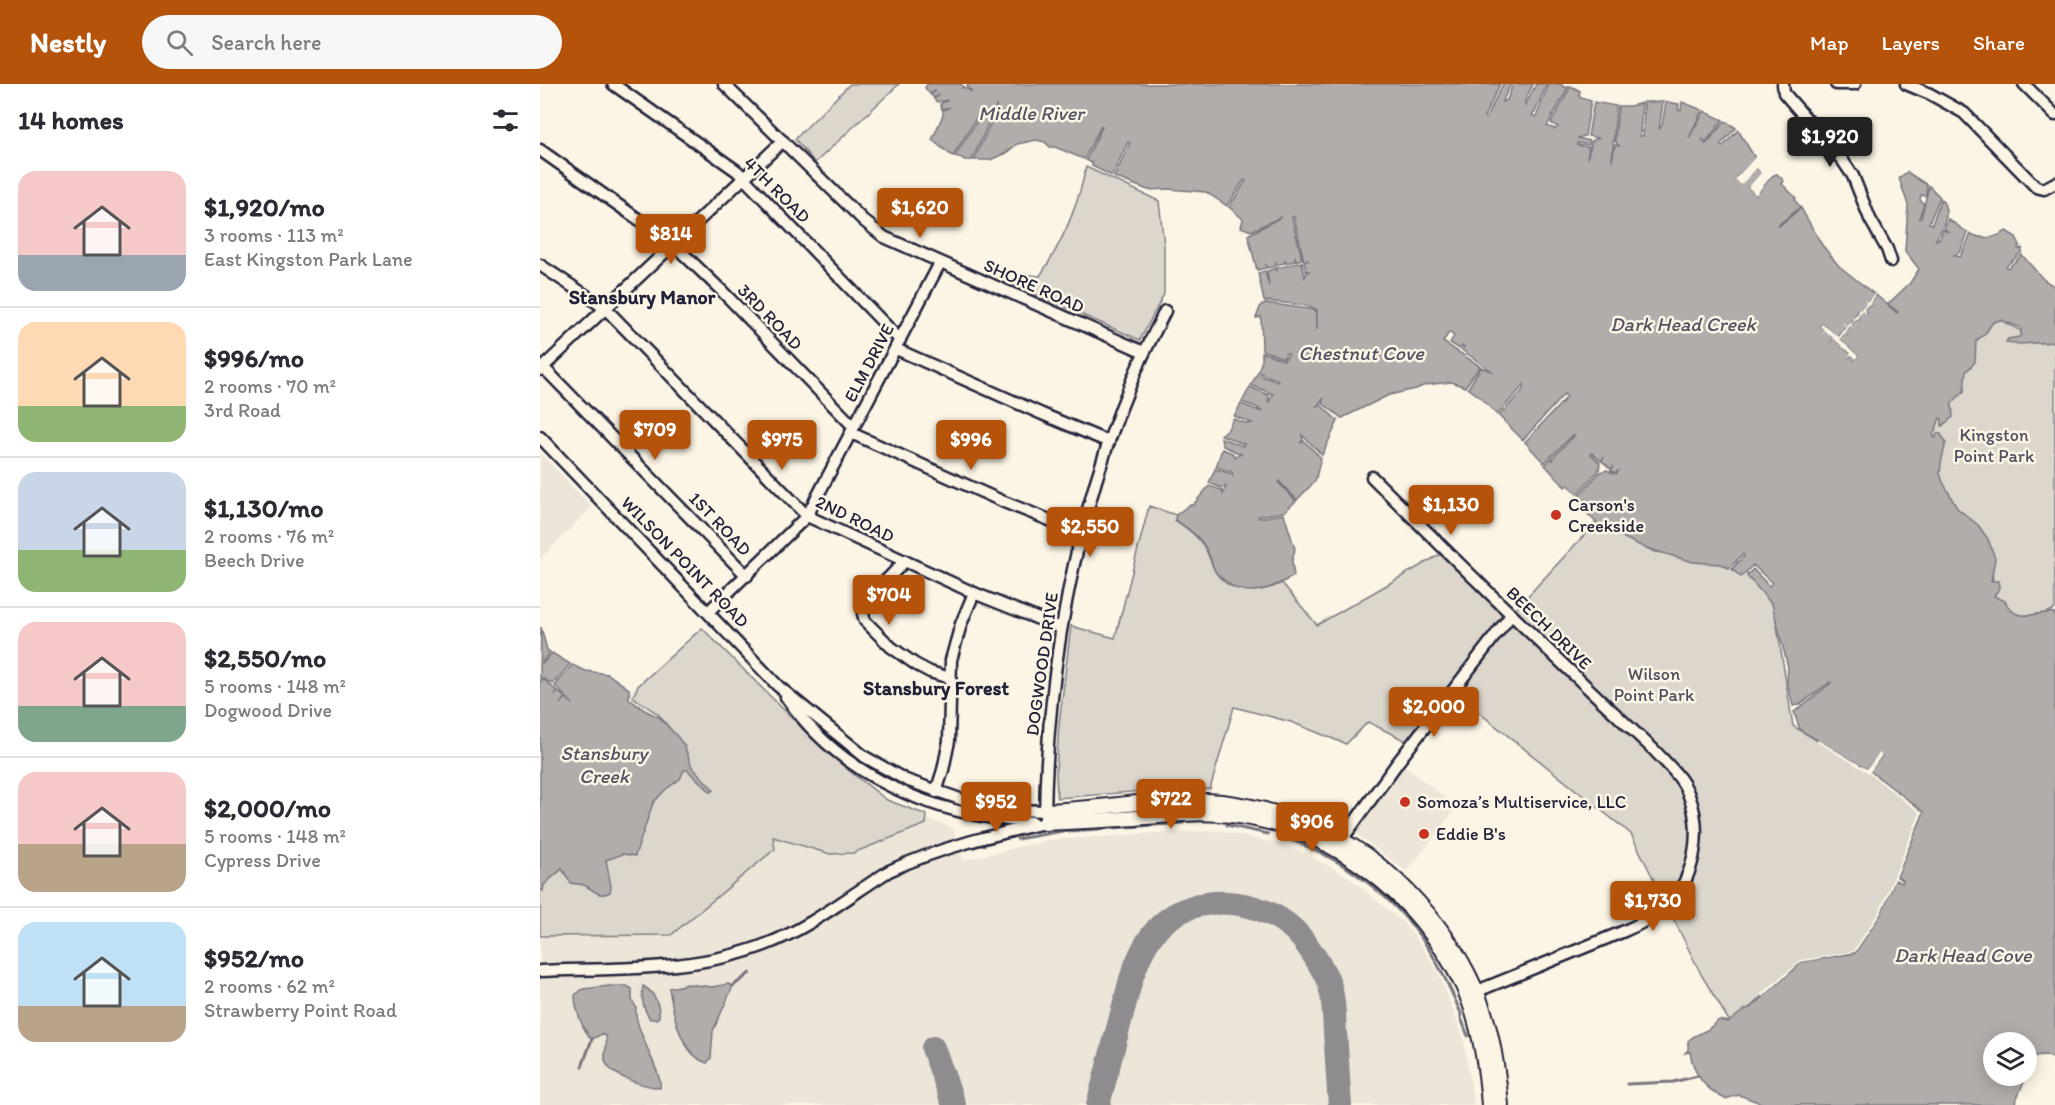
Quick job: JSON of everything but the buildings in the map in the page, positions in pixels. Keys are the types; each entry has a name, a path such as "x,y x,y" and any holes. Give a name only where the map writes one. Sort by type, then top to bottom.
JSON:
{"street":[{"name":"4TH ROAD","path":"613,84 737,171 898,345 1033,410 1109,442"},
{"name":"SHORE ROAD","path":"724,84 873,229 900,246 1144,352"},
{"path":"1783,84 1787,97 1843,161 1853,176 1870,219 1891,261"},
{"path":"1836,84 1855,84"},
{"path":"1906,84 1964,113 2036,187 2044,189 2055,183"},
{"path":"2024,84 2055,115"},
{"path":"541,368 783,141"},
{"name":"3RD ROAD","path":"540,150 672,243 721,290 852,430 1004,502 1082,533"},
{"name":"ELM DRIVE","path":"708,612 807,516 940,263"},
{"name":"2ND ROAD","path":"542,270 605,308 807,516 975,593 1061,628"},
{"name":"DOGWOOD DRIVE","path":"1045,817 1049,724 1061,628 1082,533 1109,442 1144,352 1165,311"},
{"name":"1ST ROAD","path":"541,368 747,576"},
{"name":"WILSON POINT ROAD","path":"540,437 778,686 865,757 906,780 936,792 980,804 1045,817"},
{"name":"BEECH DRIVE","path":"1372,477 1511,615 1654,750 1674,771 1688,792 1692,805 1695,823 1695,849 1692,863 1682,884 1664,908 1654,916 1622,932 1471,994"},
{"path":"905,561 868,599 863,614 865,621 878,636 915,664 930,672 950,678"},
{"path":"936,792 949,741 951,660 961,624 975,593"},
{"path":"1339,844 1511,615"},
{"name":"WILSON POINT ROAD","path":"778,686 798,715 815,733 857,767 883,783 915,798 953,809 996,818 1045,817 1178,802 1219,802 1276,814 1339,844 1388,874 1421,906 1451,944 1493,1045 1501,1105"},
{"path":"540,971 688,964 747,951 787,935 889,871 906,863 1045,817"},
{"name":"WILSON POINT ROAD","path":"1471,994 1483,1051 1489,1105"}],"shaded area":[{"path":"540,453 592,507 540,559"},
{"path":"702,627 798,723 886,799 912,813 953,828 964,860 1049,840 1220,831 1300,851 1349,877 1401,921 1416,938 1438,972 1463,1037 1474,1105 540,1105 540,880 668,734 649,712 625,695"},
{"path":"1403,765 1457,807 1407,872 1353,831"}],"green space":[{"path":"850,84 899,84 815,163 795,139"},
{"path":"1086,167 1159,201 1164,245 1164,294 1140,340 1011,284 1022,274 1040,276 1068,224 1079,196"},
{"name":"Kingston Point Park","path":"1999,319 2033,335 2055,336 2055,609 2046,613 2023,616 2010,613 2000,606 1993,593 1992,554 1957,511 1934,470 1932,434 1977,331"},
{"name":"Wilson Point Park","path":"1149,506 1176,515 1175,520 1200,541 1215,571 1228,585 1255,590 1282,583 1317,625 1446,551 1511,614 1600,518 1654,552 1733,557 1774,607 1793,726 1873,774 1922,812 1880,913 1853,953 1801,962 1731,1024 1702,976 1631,834 1452,691 1412,744 1368,722 1346,744 1291,722 1234,707 1210,789 1181,788 1057,798 1059,724 1071,626 1115,638"},
{"path":"702,628 807,733 848,770 887,800 927,815 926,824 853,853 830,854 773,837 775,849 671,935 540,936 540,883 675,735 658,714 633,697 638,686"}],"water":[{"name":"Dark Head Creek","path":"927,84 961,84 962,88 972,92 967,86 969,84 1500,84 1484,117 1486,118 1503,84 1511,84 1502,102 1507,100 1513,84 1533,84 1525,106 1536,84 1547,84 1532,115 1536,117 1549,84 1562,84 1566,88 1569,86 1547,126 1555,129 1558,127 1551,123 1571,86 1580,91 1579,97 1591,101 1585,136 1577,138 1590,141 1589,145 1577,143 1577,145 1589,147 1587,159 1592,141 1598,138 1588,136 1594,102 1616,106 1612,161 1615,145 1619,146 1615,141 1618,106 1642,103 1640,136 1643,136 1644,102 1663,102 1659,129 1662,125 1666,102 1679,104 1678,110 1681,110 1682,102 1702,110 1689,138 1704,111 1723,120 1706,142 1702,139 1706,144 1725,121 1736,128 1720,145 1722,147 1738,130 1755,158 1735,179 1741,184 1756,168 1762,173 1748,187 1756,195 1772,176 1777,174 1784,181 1782,184 1796,198 1800,207 1778,225 1801,208 1822,245 1839,266 1874,294 1860,311 1857,308 1859,311 1838,337 1822,324 1820,326 1833,338 1831,342 1834,339 1842,346 1841,349 1843,347 1851,354 1849,358 1852,355 1855,358 1853,361 1858,356 1840,339 1844,334 1848,336 1844,333 1857,318 1860,321 1858,317 1863,310 1868,313 1864,310 1869,304 1873,306 1870,303 1876,295 1897,313 1888,304 1910,283 1919,269 1905,251 1908,205 1899,178 1907,172 1927,185 1926,196 1921,195 1920,200 1924,204 1919,218 1921,218 1929,186 1940,197 1929,223 1932,224 1941,199 1946,214 1944,225 1936,240 1940,238 1943,230 1949,232 1944,229 1948,219 1968,233 1960,252 1954,255 1960,257 1971,234 1989,238 2006,231 2016,237 2020,245 2018,247 2022,248 2022,252 2006,266 2008,268 2022,255 2043,279 2055,287 2055,342 2020,344 2006,342 2008,339 2019,337 2021,328 2001,320 1993,322 1985,334 1976,341 1975,362 1966,372 1964,391 1952,403 1953,417 1942,426 1940,418 1933,436 1935,438 1940,433 1946,442 1940,474 1943,482 1957,508 1978,525 1988,539 1995,558 1991,581 1998,581 1999,586 1994,596 2005,601 2014,613 2020,615 2055,613 2055,1059 2045,1055 2037,1056 2037,1032 1983,1032 1983,1086 2022,1086 2014,1105 1766,1105 1739,1095 1725,1099 1701,1080 1694,1068 1690,1052 1685,1053 1688,1050 1688,1041 1693,1037 1707,1030 1719,1020 1728,1022 1752,1007 1802,962 1855,953 1881,914 1895,880 1902,883 1903,880 1897,877 1924,812 1870,771 1882,756 1880,754 1867,769 1800,730 1794,712 1831,683 1799,705 1793,706 1787,682 1788,667 1772,604 1747,576 1753,569 1769,586 1772,583 1753,565 1741,577 1732,569 1744,556 1743,554 1729,568 1720,564 1693,562 1643,547 1614,533 1607,534 1584,510 1588,505 1579,495 1600,472 1607,470 1616,474 1619,470 1615,473 1611,470 1614,466 1611,469 1602,461 1604,457 1601,461 1592,453 1600,463 1599,470 1577,494 1568,485 1565,487 1545,465 1551,459 1554,461 1552,458 1573,435 1544,463 1525,442 1567,397 1564,394 1523,440 1499,416 1523,390 1524,385 1497,415 1468,388 1481,367 1493,372 1462,350 1464,347 1460,349 1450,343 1454,336 1449,332 1443,342 1480,366 1465,387 1451,382 1425,385 1389,395 1342,418 1322,403 1324,398 1317,406 1321,405 1338,421 1322,455 1302,435 1303,440 1300,443 1304,441 1321,458 1315,481 1297,500 1279,481 1296,501 1284,512 1258,516 1259,518 1284,514 1295,549 1292,561 1294,576 1262,590 1254,591 1245,591 1229,584 1215,571 1209,555 1198,538 1175,520 1176,515 1189,505 1193,505 1209,486 1222,490 1223,494 1226,486 1222,488 1209,483 1215,469 1232,474 1233,477 1232,472 1216,467 1222,449 1236,457 1241,454 1223,446 1221,438 1243,446 1244,444 1221,435 1228,429 1233,419 1248,424 1252,423 1234,416 1241,404 1262,412 1242,402 1250,387 1269,395 1268,403 1273,394 1251,385 1257,374 1277,382 1278,380 1258,372 1262,352 1284,360 1289,354 1286,353 1284,358 1262,350 1261,317 1256,318 1261,305 1265,303 1316,310 1317,330 1317,310 1299,305 1264,301 1258,273 1265,271 1269,286 1267,271 1276,268 1277,272 1277,268 1302,262 1305,277 1310,271 1306,271 1304,262 1309,260 1304,261 1294,217 1292,217 1302,259 1296,261 1295,256 1295,261 1286,263 1285,259 1285,263 1267,268 1265,264 1266,268 1257,270 1248,235 1281,217 1251,231 1241,227 1243,219 1229,207 1246,181 1244,180 1227,206 1206,192 1148,190 1114,177 1130,143 1128,142 1112,176 1092,166 1092,163 1086,160 1101,126 1084,159 1036,140 1017,144 1006,153 990,160 974,160 996,111 1000,113 996,106 972,160 963,160 955,156 980,116 978,115 953,156 932,140 943,110 950,107 942,109 940,104 948,100 937,102 934,99 940,94 934,98 931,95 936,90 930,94 925,88"},
{"path":"541,627 547,650 550,652 542,662 552,653 570,664 553,684 542,678 540,680"},
{"name":"Stansbury Creek","path":"572,665 586,671 608,674 629,689 629,699 659,717 676,735 684,745 692,767 714,790 711,792 687,770 684,770 680,779 653,803 635,856 623,854 606,860 611,886 610,892 603,894 584,885 571,883 562,869 544,885 543,891 540,889 540,682 543,679 557,691 555,695 558,692 565,697 560,704 566,698 573,704 555,686"},
{"path":"688,984 712,987 728,984 733,986 713,1031 711,1058 707,1063 690,1051 684,1042 673,1009 669,988"},
{"path":"627,986 632,989 632,1000 636,1007 639,1026 657,1073 660,1088 637,1083 613,1071 605,1060 606,1036 602,1034 592,1039 582,1025 575,995 583,989"},
{"path":"643,986 653,995 657,1003 659,1017 656,1019 650,1019 646,1011 642,999"}],"pier":[{"path":"1757,155 1758,159 1739,179 1741,180 1754,166 1758,166 1764,173 1752,187 1755,190 1770,173 1775,171 1756,195 1748,187 1761,173 1757,168 1741,185 1735,179"},
{"path":"1874,294 1876,295 1870,303 1873,306 1869,304 1864,309 1867,314 1863,311 1858,317 1860,321 1857,318 1851,325 1854,329 1850,326 1845,333 1848,336 1844,334 1840,339 1858,356 1854,361 1855,358 1852,355 1848,357 1851,353 1843,347 1841,350 1842,346 1834,339 1832,342 1833,338 1825,331 1822,334 1824,330 1820,326 1822,324 1839,337 1846,327 1841,321 1847,326 1853,319 1851,316 1854,318 1859,312 1857,308 1860,310 1866,303 1864,300 1867,302"},
{"path":"1818,740 1867,769 1879,753 1882,755 1870,772 1923,812 1881,913 1855,952 1801,962 1763,997 1761,994 1801,960 1853,951 1879,912 1920,813 1867,772 1817,742"}],"waterway":[{"path":"1017,839 1057,832 1183,823"},
{"path":"1227,825 1268,834"},
{"path":"1285,838 1327,856 1347,868 1366,881 1400,912 1438,964 1461,1013 1468,1036"},
{"path":"733,986 750,973"},
{"path":"582,1067 592,1039"},
{"path":"1627,1084 1673,1082 1698,1076"}],"taxiway":[{"path":"1098,1105 1131,979 1147,943 1156,930 1176,914 1210,903 1246,905 1263,911 1293,929 1312,952 1327,978 1331,991 1340,1105"},
{"path":"933,1048 954,1105"}],"place":[{"name":"Carson's Creekside","path":"1556,515"},
{"name":"Somoza’s Multiservice, LLC","path":"1405,802"},
{"name":"Eddie B's","path":"1424,834"}],"district":[{"name":"Stansbury Manor","path":"642,297"},
{"name":"Stansbury Forest","path":"936,688"}],"water label":[{"name":"Middle River","path":"1031,113"},
{"name":"Chestnut Cove","path":"1361,353"},
{"name":"Dark Head Cove","path":"1963,955"}]}
